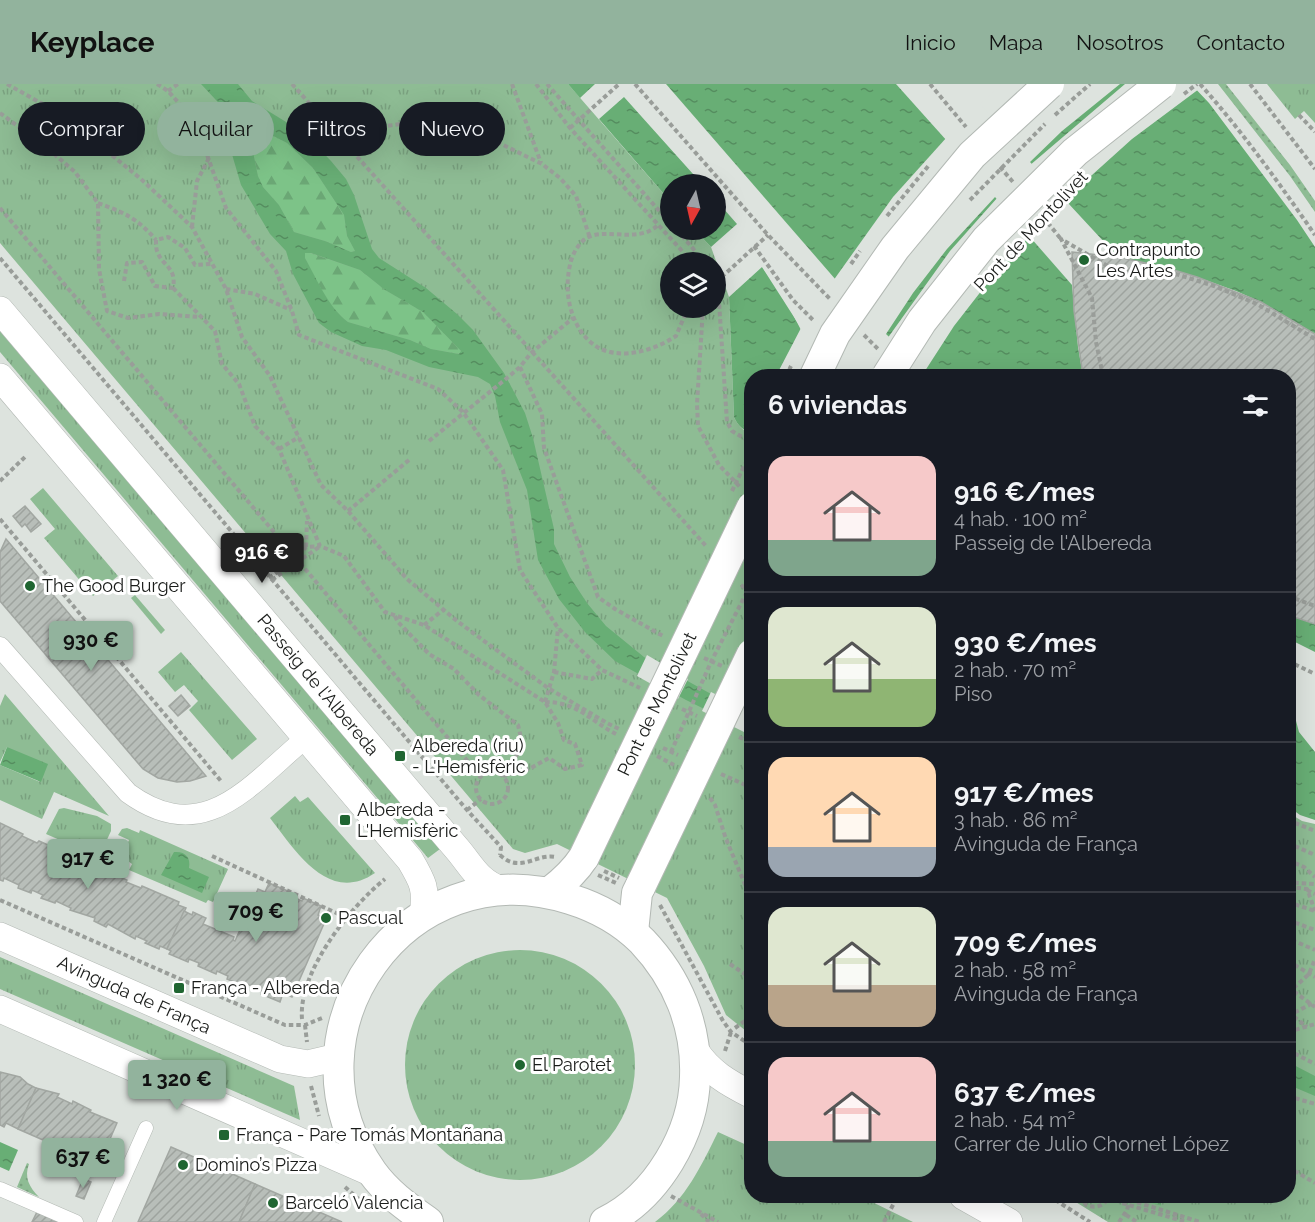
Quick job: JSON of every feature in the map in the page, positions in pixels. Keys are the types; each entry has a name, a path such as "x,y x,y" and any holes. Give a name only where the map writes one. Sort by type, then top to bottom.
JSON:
{"main road":[{"path":"818,369 836,334 895,248 972,155 1048,84"},
{"name":"Pont de Montolivet","path":"884,365 986,240 1075,152 1171,90"},
{"name":"Passeig de l'Albereda","path":"0,310 451,841 477,876 488,885 501,890"},
{"path":"0,377 410,860 419,875 426,896 423,915"},
{"name":"Pont de Montolivet","path":"550,892 587,863 744,507"},
{"path":"633,932 633,886 741,661"},
{"path":"428,1222 400,1212 372,1173 356,1146 347,1124 339,1089 338,1057 346,1015 368,968 381,951 402,930 423,915 462,898 501,890 526,890 550,892 592,906 633,932 658,958 678,991 688,1016 695,1050 694,1094 688,1121 675,1150 661,1173 628,1207 605,1222"},
{"name":"Avinguda de França","path":"0,936 280,1059 308,1064 338,1057"},
{"path":"0,1009 372,1173"},
{"path":"695,1050 716,1076 744,1091"},
{"path":"975,1203 1008,1222"}],"street":[{"path":"0,646 128,793 143,804 159,811 182,814 204,812 224,806 239,797 306,738"},
{"path":"104,1222 146,1128"},
{"path":"0,1188 76,1222"}],"path":[{"path":"7,84 64,116 141,179 192,227 226,289 242,337 270,376 321,485 348,511 407,579 443,610 548,688 623,730"},
{"path":"17,84 22,92"},
{"path":"157,84 168,91 195,121 226,208 276,270 292,311 298,335 438,389 463,412 503,470 520,570 558,628 602,670 645,691"},
{"path":"168,91 178,84"},
{"path":"292,84 308,102"},
{"path":"512,84 542,164"},
{"path":"536,84 570,128 683,252"},
{"path":"547,84 660,212"},
{"path":"570,128 619,84"},
{"path":"635,84 768,234 833,303"},
{"path":"962,207 1033,136 1090,84"},
{"path":"1171,90 1199,84 1275,177 1315,235"},
{"path":"1250,84 1315,169"},
{"path":"0,113 75,172 98,203 127,213 145,227 156,240 158,253 170,267 174,280 173,288"},
{"path":"1299,115 1315,132"},
{"path":"387,126 422,121 489,138 542,164 560,178 576,196 589,236"},
{"path":"356,156 706,547"},
{"path":"192,227 198,181 209,158"},
{"path":"98,203 99,269 107,311 128,318 159,315 200,317"},
{"path":"0,207 481,777"},
{"name":"Pont de Montolivet","path":"1039,218 1047,210"},
{"path":"657,226 644,234 589,236 580,243 573,255 568,272 567,288 573,318 594,344 610,352 630,353 650,349 676,336 684,318"},
{"path":"726,273 768,234"},
{"path":"156,240 168,237 185,248 195,264 212,264"},
{"path":"1102,369 1096,342 1092,298 1061,239 1120,273 1157,268 1214,286 1257,304 1315,339"},
{"path":"686,240 696,252"},
{"path":"754,246 793,300 813,320"},
{"path":"0,258 270,579 501,847 500,855 507,862 534,861 550,855 587,863 633,886 660,905 723,1021 744,1039"},
{"path":"124,281 127,263 142,262 155,286 173,288 215,331 222,364 239,384 255,426 279,449 320,546"},
{"path":"226,289 255,294 292,311"},
{"path":"429,441 520,367 531,353 573,318"},
{"path":"702,318 697,404 698,426 719,465 744,493"},
{"path":"720,318 727,422 732,431 744,438"},
{"path":"866,337 872,327"},
{"path":"858,328 884,365"},
{"path":"520,367 542,414 544,448 598,597 673,641"},
{"path":"279,449 298,437"},
{"path":"0,481 25,458"},
{"path":"348,511 409,460"},
{"path":"297,560 306,547 307,517"},
{"path":"0,519 221,781"},
{"path":"270,579 320,546"},
{"path":"306,547 320,546 344,556 385,612 424,625 545,702 558,723 564,740 575,744 582,765 565,769 549,758 529,769 503,776 489,772 481,777 476,786 481,799 490,804 504,799 508,785 503,776"},
{"path":"738,582 744,589"},
{"path":"671,752 689,709 744,595"},
{"path":"1296,599 1315,606"},
{"path":"424,625 443,610"},
{"path":"394,615 429,654 454,669 479,695 518,724 522,741 514,761 503,776"},
{"path":"545,702 554,672 558,628"},
{"path":"701,657 711,662 741,661"},
{"path":"1296,665 1315,674"},
{"path":"554,672 592,679 602,670"},
{"path":"678,707 689,709 699,717"},
{"path":"730,733 744,739"},
{"path":"661,747 682,756"},
{"path":"714,771 744,784"},
{"path":"467,810 481,799"},
{"path":"1296,823 1315,831"},
{"path":"1296,847 1315,855"},
{"path":"212,856 345,917"},
{"path":"587,863 633,886"},
{"path":"1296,864 1304,867 1315,878"},
{"path":"302,1019 301,1005 314,969 345,917 368,892 385,879"},
{"path":"1296,881 1315,884"},
{"path":"1296,888 1307,889 1315,894"},
{"path":"1307,889 1315,911"},
{"path":"0,900 285,1025 305,1025"},
{"path":"1296,905 1315,911"},
{"path":"1296,923 1315,930"},
{"path":"1296,942 1315,950"},
{"path":"1296,985 1309,974 1315,959"},
{"path":"730,964 744,974"},
{"path":"1296,966 1315,977"},
{"path":"1296,994 1314,1004"},
{"path":"1296,1012 1314,1004"},
{"path":"1296,1020 1307,1028"},
{"path":"726,1047 733,1030 744,1022"},
{"path":"1296,1030 1315,1024"},
{"path":"1296,1054 1315,1064"},
{"path":"1296,1098 1315,1104"},
{"path":"1296,1172 1315,1183"},
{"path":"671,1196 718,1222"},
{"path":"884,1222 894,1203"},
{"path":"1060,1203 1090,1222"},
{"path":"1085,1203 1095,1207 1105,1203"},
{"path":"1119,1222 1126,1215 1129,1203"},
{"path":"1138,1203 1186,1222"},
{"path":"1141,1203 1200,1222"},
{"path":"696,1210 709,1222"},
{"path":"1126,1215 1137,1222"}],"green space":[{"path":"0,84 568,84 660,190 660,240 704,240 711,247 713,252 660,252 660,318 726,318 726,289 729,297 734,417 744,430 744,1029 726,1015 704,966 667,898 557,844 525,853 513,849 0,243"},
{"path":"1218,84 1226,84 1290,165 1315,201 1315,212 1290,176"},
{"path":"1267,84 1315,84 1315,123 1304,111 1295,119"},
{"path":"274,136 286,142 286,156 301,156 313,168 344,215 347,236 355,251 351,252 294,232 279,205 263,187 254,156 274,156"},
{"path":"305,253 360,270 385,290 423,312 461,351 460,354 431,349 410,340 348,322 334,309 323,292 305,258"},
{"path":"0,331 440,849 428,858 0,352"},
{"path":"43,488 118,576 93,596 44,538 55,529 30,499"},
{"path":"135,595 165,630 161,634 131,598"},
{"path":"181,652 257,739 232,760 189,710 198,701 184,685 175,692 158,672"},
{"path":"5,694 109,816 54,792 42,819 0,800 0,765 40,782 7,747 0,762 0,706"},
{"path":"295,796 300,802 308,797 375,873 358,881 342,882 328,878 314,870 290,845 270,818"},
{"path":"64,808 97,816 111,824 111,831 99,857 46,834 59,809"},
{"path":"1296,817 1315,824 1315,1222 1108,1222 1077,1203 1296,1203"},
{"path":"127,828 139,833 140,830 228,869 213,902 208,900 206,903 129,870 132,864 128,861 124,868 106,860 111,851 122,856 129,840 118,835 122,829"},
{"path":"520,950 542,952 564,959 584,969 609,992 616,1001 630,1032 635,1065 633,1087 626,1109 616,1129 593,1154 584,1161 553,1175 520,1180 498,1178 476,1171 456,1161 431,1138 424,1129 410,1098 405,1065 407,1043 414,1021 424,1001 447,976 456,969 487,955"},
{"path":"0,957 294,1086 300,1120 0,989"},
{"path":"718,1132 744,1144 744,1203 874,1203 913,1222 655,1222 676,1203 699,1169"},
{"path":"27,1163 29,1164 28,1182 39,1197 17,1187"}],"water":[{"path":"201,84 238,84 254,102 218,102"},
{"path":"568,84 595,84 580,98"},
{"path":"666,84 896,84 973,170 862,310"},
{"path":"1120,84 1191,84 1209,103 1315,247 1315,334 1261,302 1236,291 1197,277 1118,257 1030,162 1062,131"},
{"path":"624,97 693,174 660,174 660,189 599,119"},
{"path":"274,115 286,122 286,142 274,136"},
{"path":"232,156 254,156 263,187 279,205 294,232 351,252 355,251 347,236 344,215 313,168 301,156 326,156 331,161 346,179 354,195 372,249 379,258 426,288 457,314 473,330 504,373 525,413 533,438 554,529 554,544 570,577 587,603 606,626 644,657 744,712 744,729 615,661 585,632 559,599 538,560 527,490 500,422 490,384 478,377 429,367 386,350 362,346 331,332 319,323 293,274 286,251 270,234 241,185","holes":["305,253 360,270 385,290 423,312 461,351 459,354 431,349 410,340 348,322 335,309 324,292 305,258"]},
{"path":"995,197 1072,285 1082,369 923,369 886,334 913,293 947,249"},
{"path":"726,211 737,224 726,234"},
{"path":"704,240 719,240 711,247"},
{"path":"762,267 801,328 780,369 744,369 744,429 734,417 729,297"},
{"path":"1296,618 1315,624 1315,652 1296,642"},
{"path":"1296,721 1299,732 1315,752 1315,820 1296,812"},
{"path":"7,747 48,764 41,782 0,765"},
{"path":"174,852 184,854 188,858 189,868 209,877 202,893 161,875"},
{"path":"1296,1066 1315,1076 1315,1096 1296,1088"},
{"path":"0,1142 18,1150 9,1171 0,1167"}],"pier":[{"path":"1002,84 1076,84 1013,140 980,104"},
{"path":"1125,84 1195,84 1199,89 1132,139 1062,202 1029,166"},
{"path":"947,137 975,168 861,313 833,281 893,197"},
{"path":"998,197 1031,234 989,281 954,326 926,369 918,369 887,339 950,251"},
{"path":"761,265 764,266 804,328 783,369 801,330 787,303"},
{"path":"647,655 688,679 678,699 637,676"},
{"path":"711,692 744,708 744,732 702,711"}],"building":[{"path":"1072,252 1118,257 1197,277 1261,302 1315,334 1315,624 1296,618 1296,369 1082,369 1074,311"},
{"path":"25,506 41,524 31,532 25,524 22,527 13,516"},
{"path":"6,539 206,776 177,782 158,778 143,769 0,601 0,552"},
{"path":"181,695 190,706 178,716 169,706"},
{"path":"0,823 37,843 39,841 75,857 74,859 127,880 126,882 141,888 142,886 179,902 178,905 186,908 167,949 160,946 159,949 136,936 135,939 108,924 106,927 94,921 95,918 70,910 71,908 56,901 55,903 41,898 43,895 32,890 31,893 18,888 19,885 4,878 3,881 0,880"},
{"path":"269,883 288,891 286,894 321,906 318,915 326,919 292,997 283,993 280,1002 261,994 262,991 247,984 246,987 227,979 228,976 217,971 216,974 198,966 199,963 189,959 188,962 169,954 171,951 167,949 184,911 206,918 203,924 234,937 235,941 258,889 265,892"},
{"path":"0,1072 20,1077 36,1088 18,1129 6,1123 4,1127 0,1125"},
{"path":"36,1088 59,1094 57,1097 72,1104 73,1101 91,1110 90,1112 117,1123 99,1164 65,1153 66,1150 18,1129"},
{"path":"171,1147 255,1184 239,1222 138,1222"},
{"path":"83,1179 91,1182 84,1199 76,1196"},
{"name":"Barceló Valencia","path":"255,1184 342,1222 239,1222"},
{"path":"37,1212 60,1222 32,1222"}],"place":[{"name":"Contrapunto Les Artes","path":"1084,260"},
{"name":"The Good Burger","path":"30,586"},
{"name":"Albereda (riu) - L'Hemisfèric","path":"400,756"},
{"name":"Albereda - L'Hemisfèric","path":"345,820"},
{"name":"Pascual","path":"326,918"},
{"name":"França - Albereda","path":"179,988"},
{"name":"El Parotet","path":"520,1065"},
{"name":"França - Pare Tomás Montañana","path":"224,1135"},
{"name":"Domino’s Pizza","path":"183,1165"},
{"name":"Barceló Valencia","path":"273,1203"}]}
